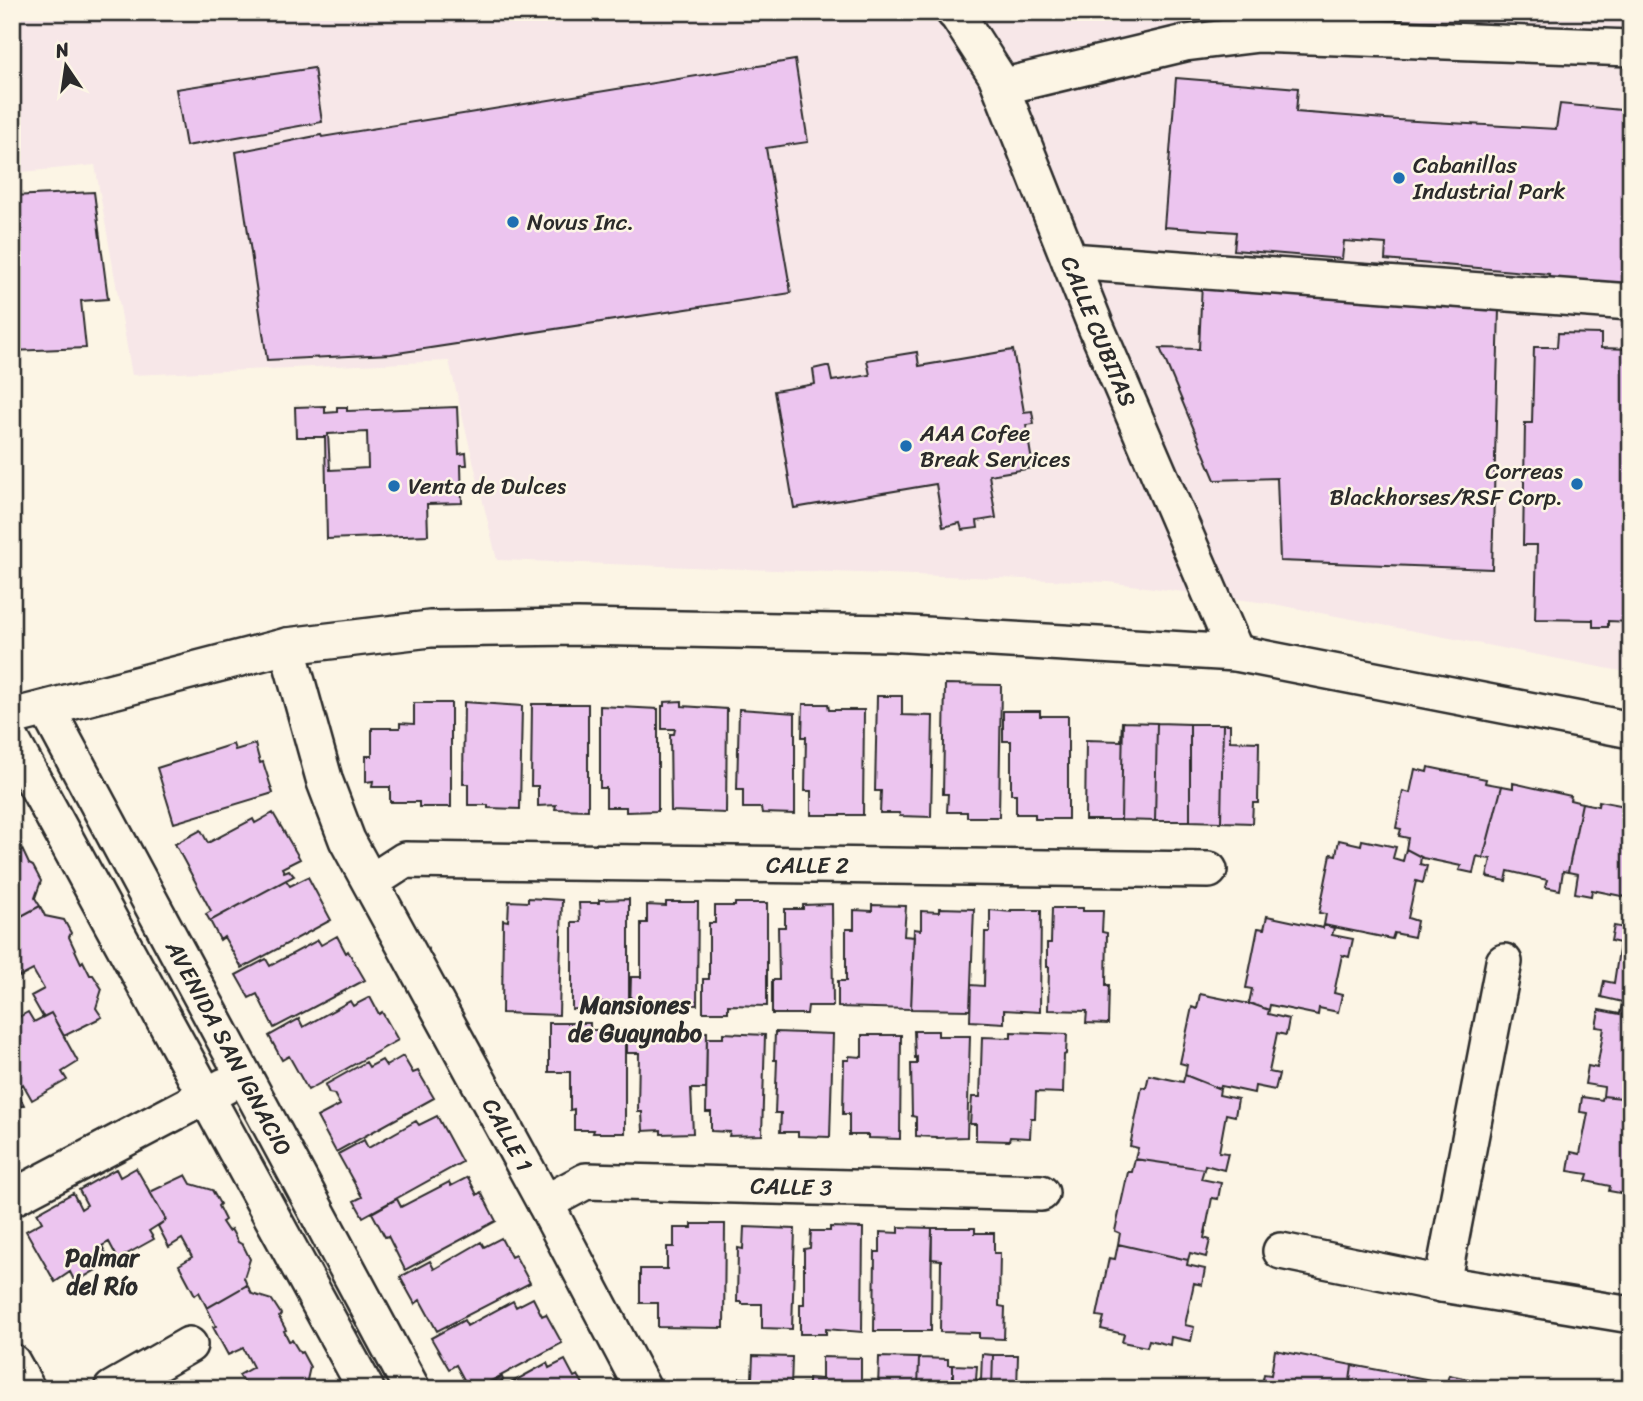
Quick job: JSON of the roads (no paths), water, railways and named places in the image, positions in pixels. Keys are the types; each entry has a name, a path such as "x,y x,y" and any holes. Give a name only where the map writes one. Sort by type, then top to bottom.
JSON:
{"street":[{"name":"CALLE CUBITAS","path":"954,12 996,75 1096,327 1236,653"},
{"path":"1001,87 1185,43 1259,34 1631,48"},
{"path":"1070,261 1631,302"},
{"path":"12,717 287,646 429,629 578,627 890,633 1236,653 1631,730"},
{"name":"CALLE 1","path":"287,646 325,782 346,840 545,1203 643,1389"},
{"name":"AVENIDA SAN IGNACIO","path":"47,709 412,1389"},
{"name":"AVENIDA SAN IGNACIO","path":"12,741 366,1389"},
{"name":"CALLE 2","path":"371,882 405,860 1209,870"},
{"path":"1442,1284 1504,962"},
{"path":"12,1198 244,1077"},
{"name":"CALLE 3","path":"545,1203 586,1181 1041,1193"},
{"path":"1281,1251 1442,1284 1631,1315"},
{"path":"112,1389 189,1345"},
{"path":"12,1362 27,1389"}],"place":[{"name":"Cabanillas Industrial Park","path":"1399,178"},
{"name":"Novus Inc.","path":"513,222"},
{"name":"AAA Cofee Break Services","path":"906,446"},
{"name":"Correas Blackhorses/RSF Corp.","path":"1577,484"},
{"name":"Venta de Dulces","path":"394,486"}],"district":[{"name":"Mansiones de Guaynabo","path":"635,1019"},
{"name":"Palmar del Río","path":"102,1272"}]}
